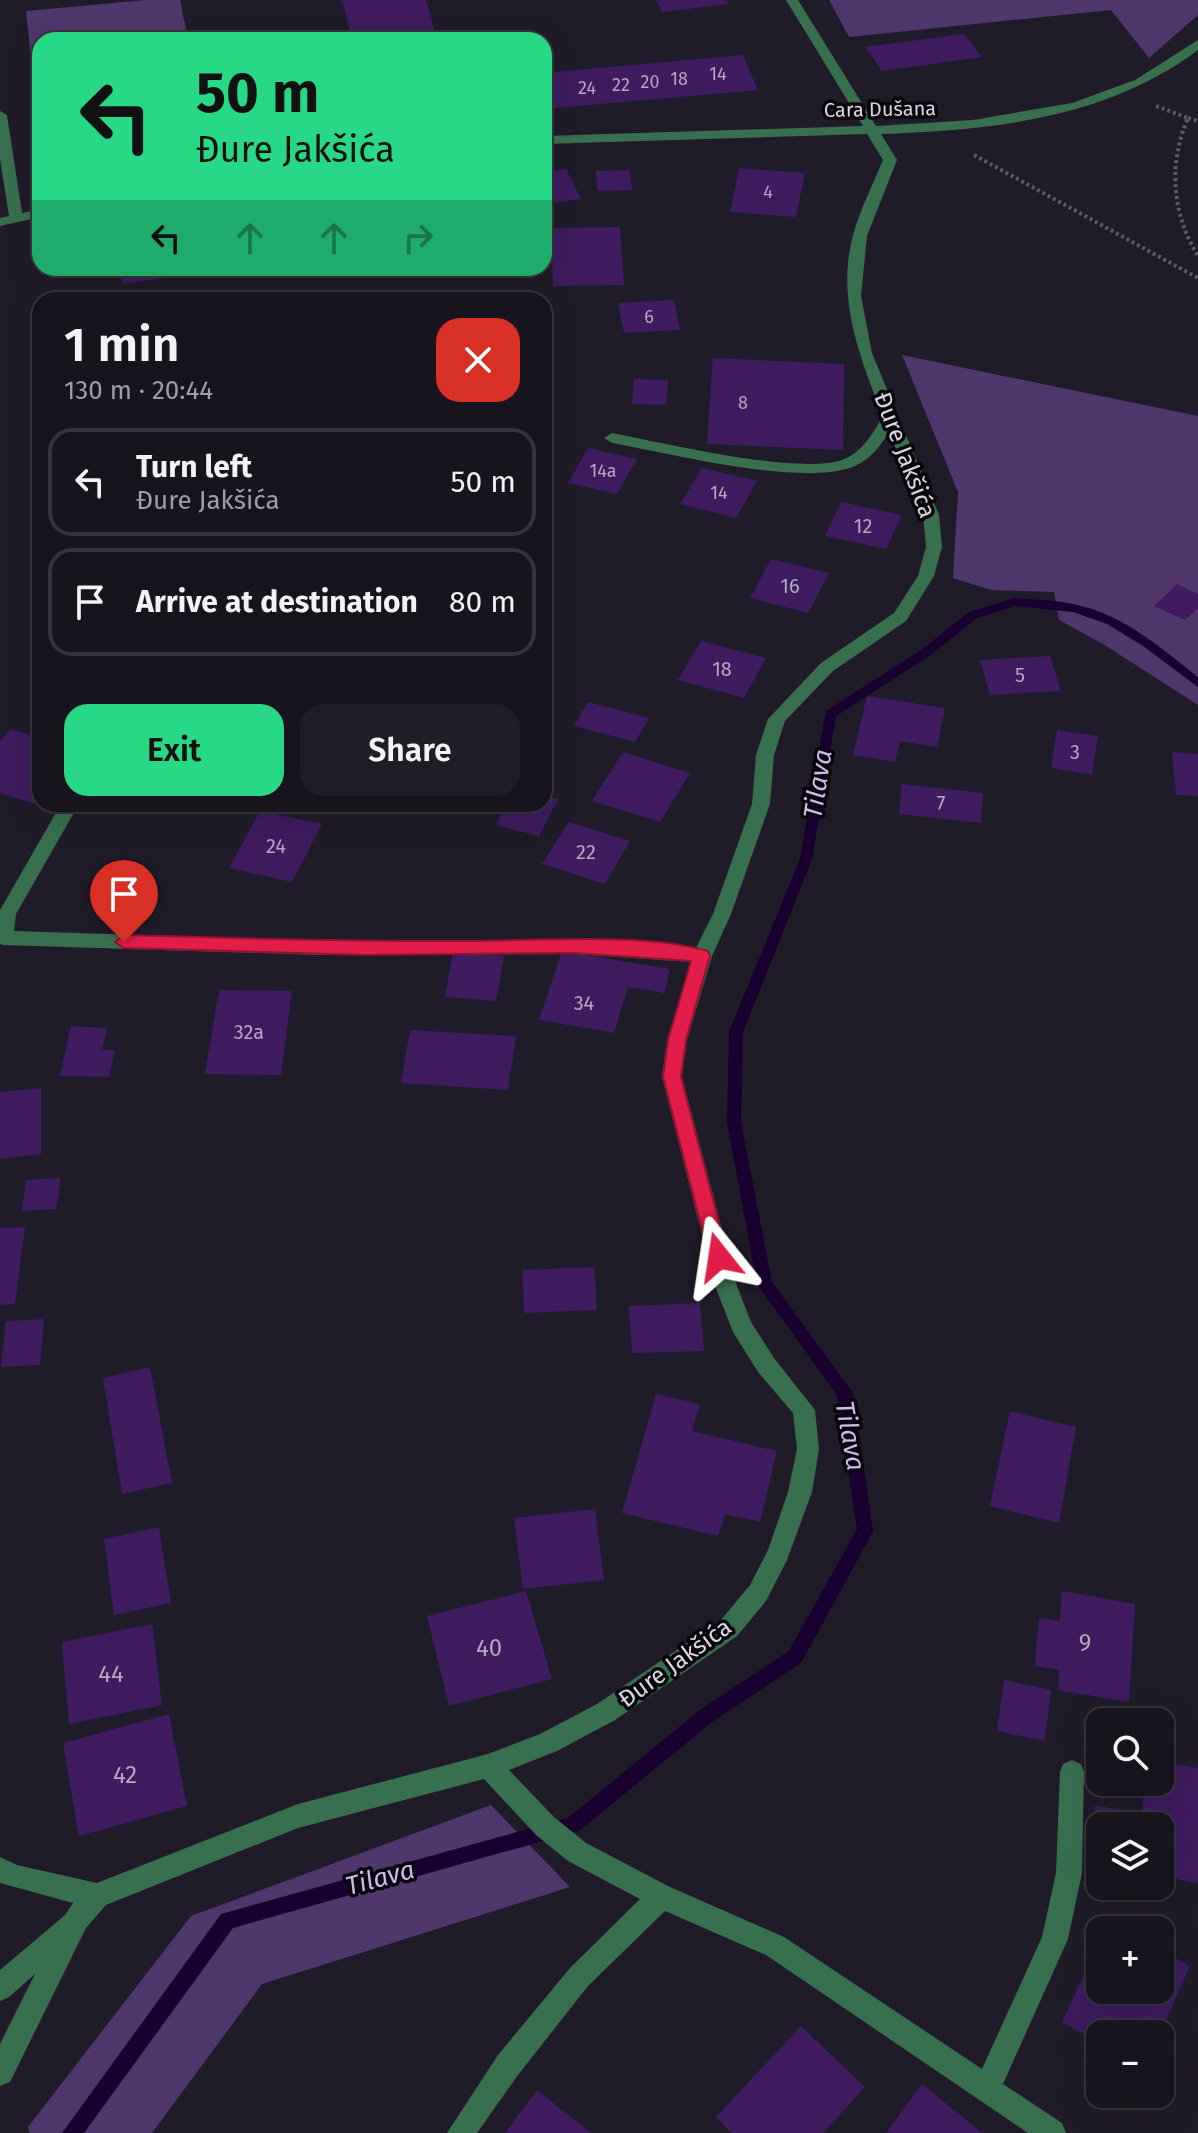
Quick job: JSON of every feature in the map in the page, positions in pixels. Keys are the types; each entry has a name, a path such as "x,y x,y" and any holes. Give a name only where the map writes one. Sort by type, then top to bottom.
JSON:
{"street":[{"path":"792,0 871,129"},
{"name":"Cara Dušana","path":"552,140 938,128 1045,115 1122,92 1156,74 1198,44"},
{"path":"0,115 16,218"},
{"name":"Đure Jakšića","path":"0,2072 77,1919 97,1896 298,1816 488,1766 548,1743 606,1712 729,1628 758,1593 779,1553 800,1492 808,1449 804,1410 766,1365 741,1326 726,1286 672,1077 677,1040 702,956 748,845 761,804 765,755 777,719 827,667 900,617 926,576 934,547 931,515 865,353 854,296 856,254 862,227 890,160 871,129"},
{"path":"0,222 32,215"},
{"path":"612,438 764,463 832,468 863,456 873,446 891,415"},
{"path":"65,812 7,914 3,938 366,948 657,949 702,956"},
{"path":"488,1766 577,1852 661,1896 775,1946 1052,2133"},
{"path":"987,2088 1055,1939 1069,1873 1072,1772"},
{"path":"0,1870 14,1877 97,1896"},
{"path":"461,2133 508,2065 579,1977 661,1896"},
{"path":"0,1988 77,1919"}],"path":[{"path":"1122,92 1198,121"},
{"path":"1188,118 1177,152 1177,204 1179,223 1198,256"},
{"path":"938,128 968,152 1198,278"}],"shaded area":[{"path":"146,0 180,0 186,32 32,32 32,67 26,11"},
{"path":"829,0 1198,0 1198,15 1149,58 1111,10 849,37"},
{"path":"902,355 1198,416 1198,705 1103,644 1059,620 1054,592 991,590 953,578 958,492"},
{"path":"491,1805 570,1887 262,1984 152,2133 30,2133 28,2127 191,1916"}],"building":[{"path":"342,0 426,0 435,32 350,32"},
{"path":"656,0 726,0 729,4 662,12"},
{"path":"964,34 982,57 882,71 865,47"},
{"path":"743,55 758,90 552,108 552,72"},
{"path":"739,168 805,173 796,217 730,212"},
{"path":"566,169 581,199 552,203 552,171"},
{"path":"630,170 632,190 598,191 596,171"},
{"path":"620,227 624,285 553,286 552,228"},
{"path":"120,276 176,276 123,284"},
{"path":"674,300 680,330 624,333 618,303"},
{"path":"713,358 844,364 843,450 707,444"},
{"path":"634,379 668,380 666,405 632,404"},
{"path":"588,448 637,459 617,494 568,483"},
{"path":"702,468 757,481 736,518 680,504"},
{"path":"841,502 902,515 886,549 825,536"},
{"path":"771,559 829,573 808,613 750,598"},
{"path":"1177,584 1198,594 1198,608 1185,620 1154,606"},
{"path":"701,641 766,658 744,698 678,680"},
{"path":"1050,656 1061,691 990,695 980,660"},
{"path":"867,696 945,708 937,747 900,741 895,762 853,755"},
{"path":"588,702 649,718 635,742 574,726"},
{"path":"11,729 32,736 32,803 0,793 0,741"},
{"path":"1057,730 1098,736 1092,775 1051,768"},
{"path":"623,752 690,773 660,822 592,801"},
{"path":"1172,752 1198,754 1198,796 1176,795"},
{"path":"902,784 983,793 981,823 899,814"},
{"path":"259,812 322,824 292,882 229,868"},
{"path":"503,812 551,812 539,836 496,825"},
{"path":"569,822 630,841 605,884 542,864"},
{"path":"562,951 670,969 664,993 628,987 614,1033 539,1020"},
{"path":"453,952 504,956 496,1001 445,997"},
{"path":"219,990 292,991 281,1075 205,1074"},
{"path":"71,1026 107,1028 102,1050 115,1050 109,1077 60,1076"},
{"path":"410,1030 516,1036 508,1090 401,1083"},
{"path":"41,1088 41,1154 0,1159 0,1092"},
{"path":"61,1178 56,1209 22,1211 26,1180"},
{"path":"25,1227 15,1304 0,1305 0,1228"},
{"path":"594,1267 597,1310 524,1313 522,1270"},
{"path":"700,1303 704,1351 632,1353 629,1306"},
{"path":"44,1319 40,1365 1,1367 6,1321"},
{"path":"150,1367 172,1483 122,1494 103,1378"},
{"path":"656,1394 700,1404 692,1431 777,1451 760,1522 725,1514 718,1536 622,1513"},
{"path":"1010,1411 1076,1427 1059,1523 990,1506"},
{"path":"595,1509 604,1580 523,1589 514,1518"},
{"path":"159,1527 171,1603 114,1615 104,1539"},
{"path":"526,1591 552,1679 449,1706 427,1616"},
{"path":"1062,1591 1135,1604 1129,1702 1058,1690 1059,1670 1035,1666 1039,1618 1060,1621"},
{"path":"152,1624 162,1705 69,1724 62,1642"},
{"path":"1004,1680 1051,1690 1045,1741 997,1731"},
{"path":"169,1714 187,1806 79,1836 63,1743"},
{"path":"1174,1764 1198,1768 1198,1883 1174,1879 1174,1812 1142,1812 1143,1796 1174,1796"},
{"path":"1095,1805 1132,1812 1095,1812"},
{"path":"1174,1957 1190,1966 1174,2002"},
{"path":"1086,1970 1086,2004 1173,2004 1166,2020 1086,2020 1086,2035 1062,2022"},
{"path":"801,2026 865,2087 823,2133 731,2133 716,2117"},
{"path":"922,2084 982,2133 886,2133"},
{"path":"537,2090 591,2133 505,2133"}],"waterway":[{"name":"Tilava","path":"72,2133 227,1920 573,1825 706,1716 795,1657 865,1530 845,1393 765,1284 734,1122 736,1032 806,859 830,714 925,653 973,615 1015,602 1075,608 1111,621 1147,643 1198,683"}],"route":[{"path":"124,942 366,948 657,949 702,956 677,1040 672,1077 719,1257"}]}
